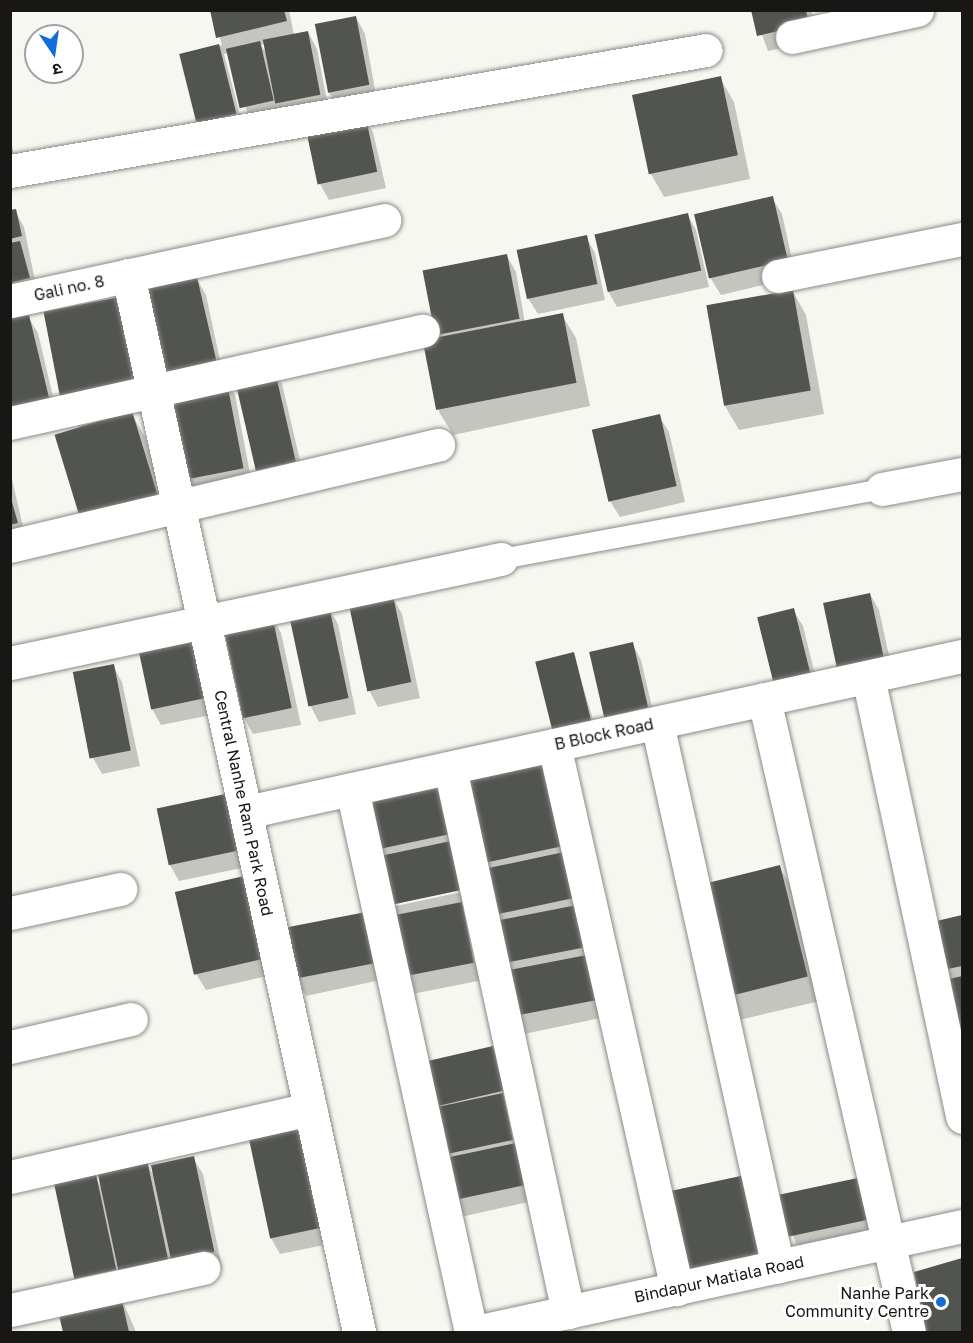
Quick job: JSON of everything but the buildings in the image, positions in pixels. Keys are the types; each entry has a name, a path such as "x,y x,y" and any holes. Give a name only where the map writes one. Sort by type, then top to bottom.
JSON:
{"street":[{"path":"792,37 917,10"},
{"path":"10,171 706,50"},
{"name":"Gali no. 8","path":"10,300 384,220"},
{"path":"778,276 963,239"},
{"name":"Central Nanhe Ram Park Road","path":"128,275 359,1332"},
{"path":"10,423 154,389 423,331"},
{"path":"10,546 179,509 438,445"},
{"path":"882,489 963,474"},
{"path":"10,663 501,559"},
{"name":"B Block Road","path":"246,812 963,656"},
{"path":"868,677 963,1117"},
{"path":"764,699 909,1332"},
{"path":"657,723 778,1266"},
{"path":"554,745 677,1288"},
{"path":"450,768 568,1312"},
{"path":"352,789 474,1332"},
{"path":"10,913 120,889"},
{"path":"10,1047 131,1019"},
{"path":"10,1177 310,1109"},
{"name":"Bindapur Matiala Road","path":"474,1332 963,1226"},
{"path":"10,1310 203,1268"}],"lane":[{"path":"501,559 882,489"}],"place":[{"name":"Nanhe Park Community Centre","path":"941,1302"}]}
